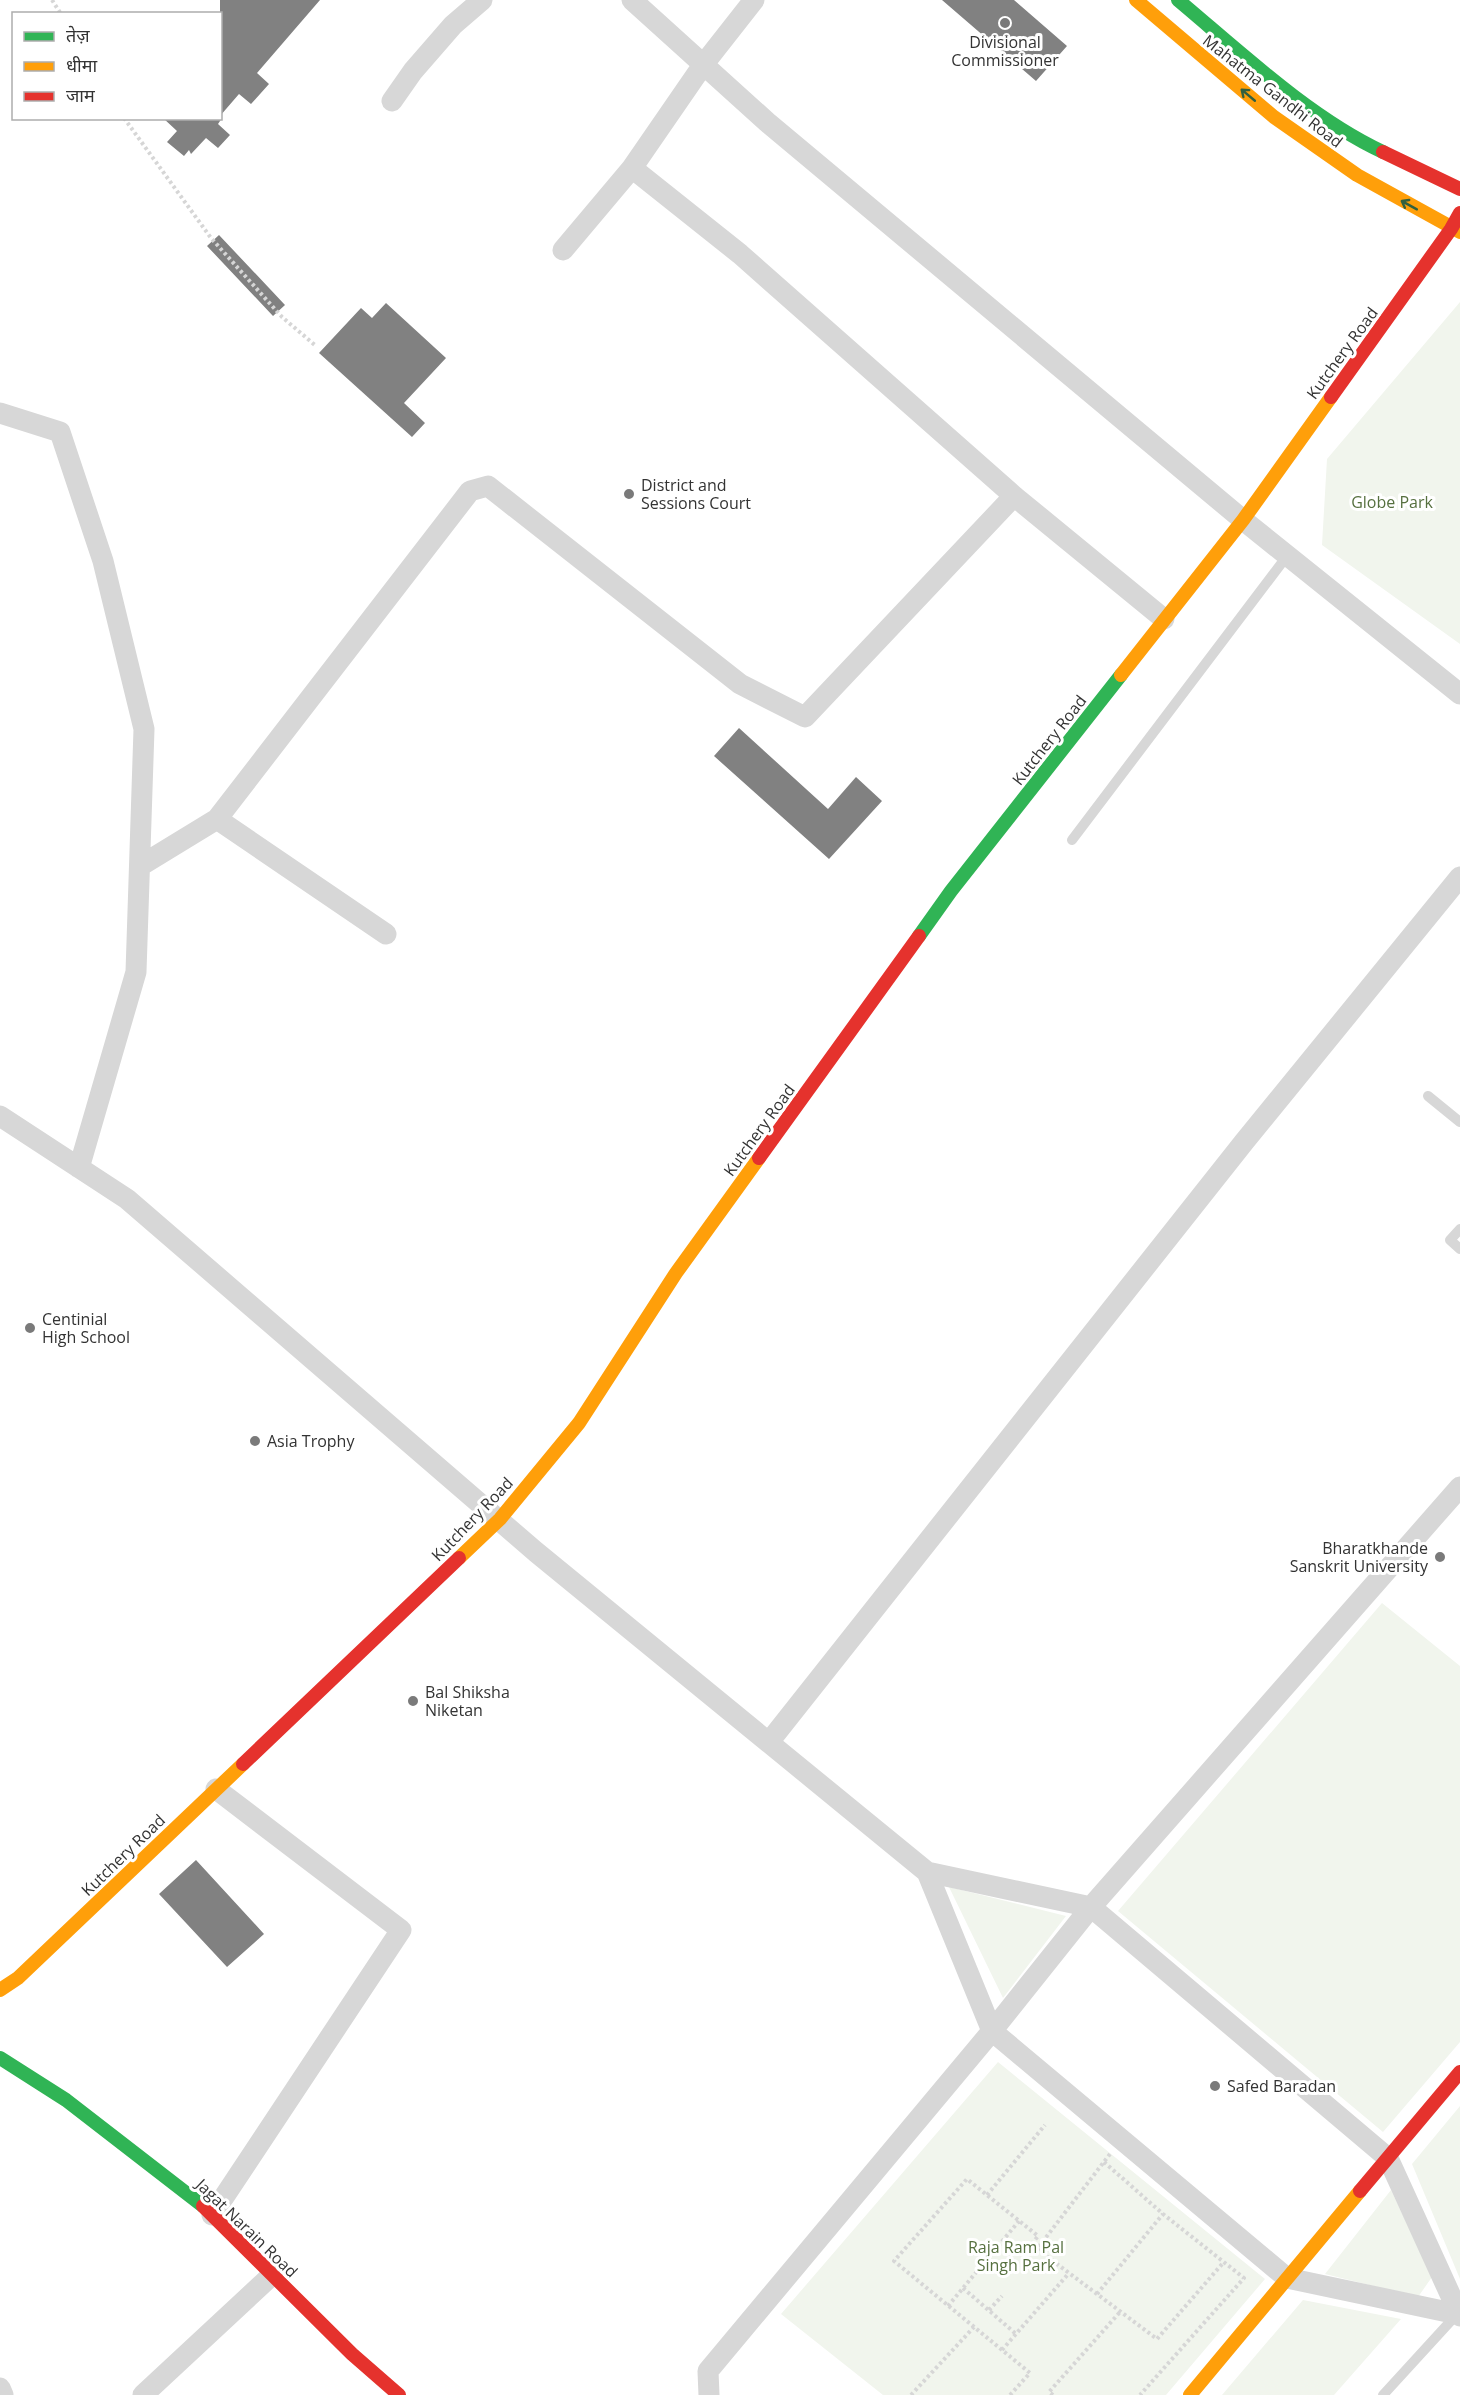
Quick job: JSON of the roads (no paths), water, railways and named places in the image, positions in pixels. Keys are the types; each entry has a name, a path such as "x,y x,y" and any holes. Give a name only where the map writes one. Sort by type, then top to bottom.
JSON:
{"street":[{"path":"392,101 413,71 453,24 482,0"},
{"path":"632,0 766,122 1242,520 1460,694"},
{"path":"563,250 632,168 703,65 754,0"},
{"name":"Mahatma Gandhi Road","path":"1136,0 1274,117 1357,175 1456,231"},
{"name":"Mahatma Gandhi Road","path":"1178,0 1266,74 1355,139 1460,189"},
{"path":"632,168 741,254 1014,496 1164,619"},
{"name":"Kutchery Road","path":"0,1990 18,1978 500,1519 579,1423 676,1273 951,891 1242,520 1456,231 1460,213"},
{"path":"0,413 60,432 103,561 144,729 136,972 79,1168"},
{"path":"140,866 217,819 470,491 488,486 741,684 805,717 1014,496"},
{"path":"217,819 386,934"},
{"path":"769,1742 1244,1142 1460,877"},
{"path":"0,1116 127,1199 536,1552 927,1872 1091,1907 1388,2158 1459,2313"},
{"path":"710,2395 708,2371 992,2031 1091,1907 1460,1487"},
{"path":"212,2215 401,1930 216,1789"},
{"path":"927,1872 992,2031 1287,2278 1459,2313"},
{"name":"Jagat Narain Road","path":"0,2058 66,2100 196,2199 352,2354 399,2395"},
{"path":"1190,2395 1460,2072"},
{"path":"143,2395 272,2275"},
{"path":"0,2388 3,2395"}],"lane":[{"path":"1072,840 1287,556"},
{"path":"1428,1096 1460,1122"},
{"path":"1460,1229 1450,1240 1460,1249"},
{"path":"1383,2395 1459,2313"}],"place":[{"name":"Divisional Commissioner","path":"1005,23"},
{"name":"District and Sessions Court","path":"629,494"},
{"name":"Centinial High School","path":"30,1328"},
{"name":"Asia Trophy","path":"255,1441"},
{"name":"Bharatkhande Sanskrit University","path":"1440,1557"},
{"name":"Bal Shiksha Niketan","path":"413,1701"},
{"name":"Safed Baradan","path":"1215,2086"}],"park label":[{"name":"Globe Park","path":"1392,502"},
{"name":"Raja Ram Pal Singh Park","path":"1016,2256"}]}
